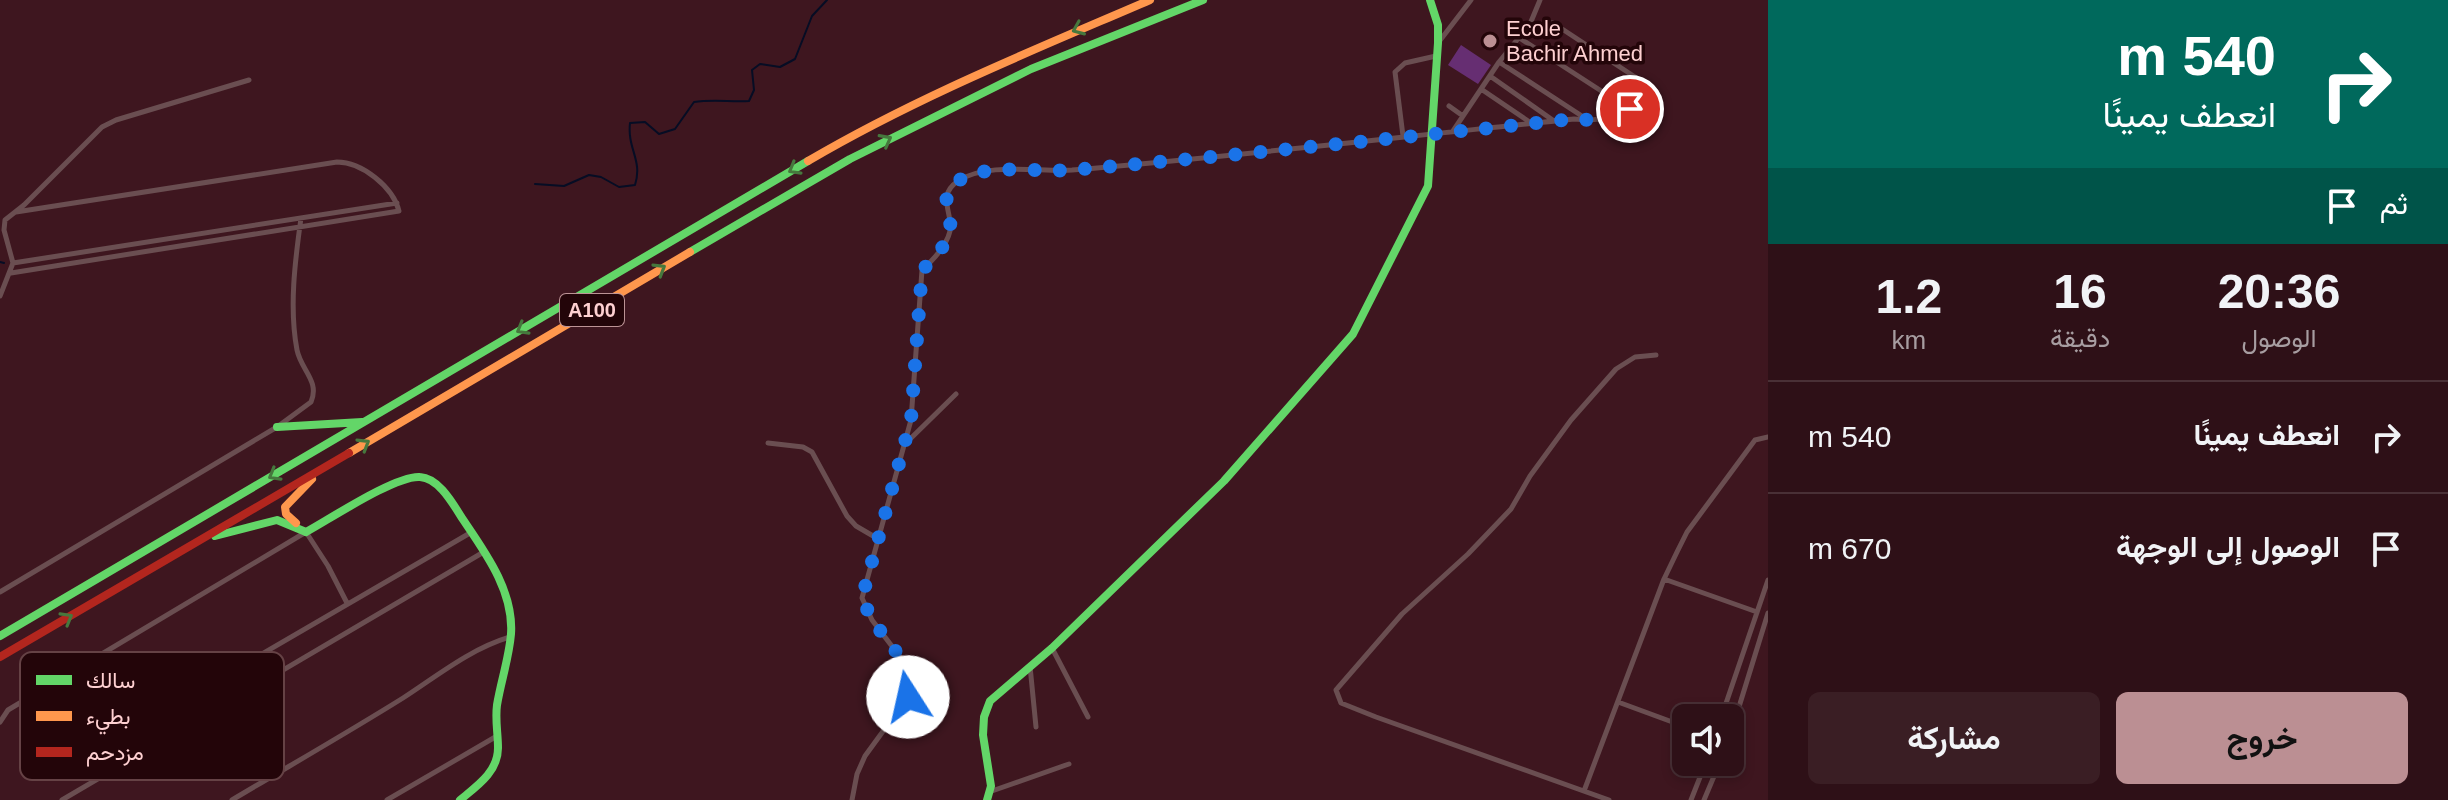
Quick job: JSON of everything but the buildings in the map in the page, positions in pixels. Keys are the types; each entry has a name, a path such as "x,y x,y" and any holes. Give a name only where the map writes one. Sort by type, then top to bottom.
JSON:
{"main road":[{"name":"A100","path":"0,636 844,140 963,80 1150,0"},
{"name":"A100","path":"0,657 850,159 1031,69 1203,0"},
{"path":"988,796 991,786 983,735 984,717 990,701 1052,648 1224,481 1353,334 1428,186 1438,43 1438,25 1430,0"},
{"path":"277,427 364,422"},
{"path":"306,532 286,514 285,507 288,500 331,463"},
{"path":"306,532 404,478 427,478 452,502 504,589 511,619 495,718 499,747 496,764 486,778 460,800"},
{"path":"198,541 277,520 306,532"}],"street":[{"path":"1438,43 1471,0"},
{"path":"1453,131 1499,62 1530,24 1540,0"},
{"path":"1518,37 1626,107 1630,109 1637,100 1635,77 1553,23 1530,24"},
{"path":"1403,136 1395,72 1405,63 1437,56"},
{"path":"1499,62 1589,121"},
{"path":"1490,76 1554,121"},
{"path":"0,296 13,263 4,227 7,218 102,127 116,120 249,80"},
{"path":"1481,89 1532,123"},
{"path":"1449,106 1463,116"},
{"path":"852,800 857,774 865,756 908,697 910,679 907,666 872,620 862,598 911,420 922,270 935,258 950,231 945,206 948,192 956,183 975,175 1008,170 1062,171 1183,161 1532,123 1589,121 1619,115 1626,107"},
{"path":"11,273 399,211 397,203 362,169 337,162 16,212"},
{"path":"13,263 397,203"},
{"path":"0,592 308,406 315,392 299,357 294,322 301,218"},
{"path":"1609,800 1341,703 1336,690 1402,614 1468,554 1511,509 1530,476 1571,420 1616,369 1635,357 1656,355"},
{"path":"905,444 956,394"},
{"path":"1584,791 1664,579 1687,532 1755,440 1768,437"},
{"path":"768,443 803,447 812,452 847,516 856,526 880,540"},
{"path":"105,652 306,532 347,603"},
{"path":"262,652 470,533"},
{"path":"284,670 482,553"},
{"path":"1664,579 1757,612"},
{"path":"1726,704 1768,580"},
{"path":"1740,704 1768,613"},
{"path":"284,769 442,671 493,642 510,637"},
{"path":"1052,648 1088,717"},
{"path":"1030,666 1036,727"},
{"path":"1618,702 1672,722"},
{"path":"0,722 8,710 20,703"},
{"path":"387,800 497,736"},
{"path":"988,796 1069,764"},
{"path":"1691,800 1700,776"},
{"path":"1704,800 1714,776"},
{"path":"62,800 97,780"},
{"path":"232,800 266,780"}],"shaded area":[{"path":"1461,45 1491,65 1478,84 1448,65"}],"waterway":[{"path":"535,184 564,186 589,175 601,177 619,187 635,185 637,168 630,123 645,122 659,134 675,129 694,102 749,101 754,90 752,70 760,64 780,67 795,59 812,16 827,0"},
{"path":"0,262 4,263"}],"traffic: fast":[{"path":"690,252 850,159 1031,69 1203,0"},
{"path":"987,800 991,786 983,735 984,717 990,701 1052,648 1224,481 1353,334 1428,186 1438,43 1438,25 1430,0"},
{"path":"0,636 808,161"},
{"path":"277,427 362,422"},
{"path":"306,532 380,490 409,478 420,477 427,478 445,493 488,558 503,587 511,618 510,643 497,705 497,757 485,778 460,800"},
{"path":"215,536 277,520 306,532"}],"traffic: slow":[{"path":"808,161 934,95 1150,0"},
{"path":"349,453 690,252"},
{"path":"296,523 286,514 285,507 312,479"}],"traffic: jam":[{"path":"0,657 349,453"}],"place":[{"name":"Ecole Bachir Ahmed","path":"1490,41"}],"route":[{"path":"908,697 910,679 907,666 872,620 862,598 911,420 922,270 935,258 950,231 945,206 948,192 956,183 967,177 1008,170 1062,171 1183,161 1574,119 1589,121 1619,115 1626,107 1630,109"}]}
